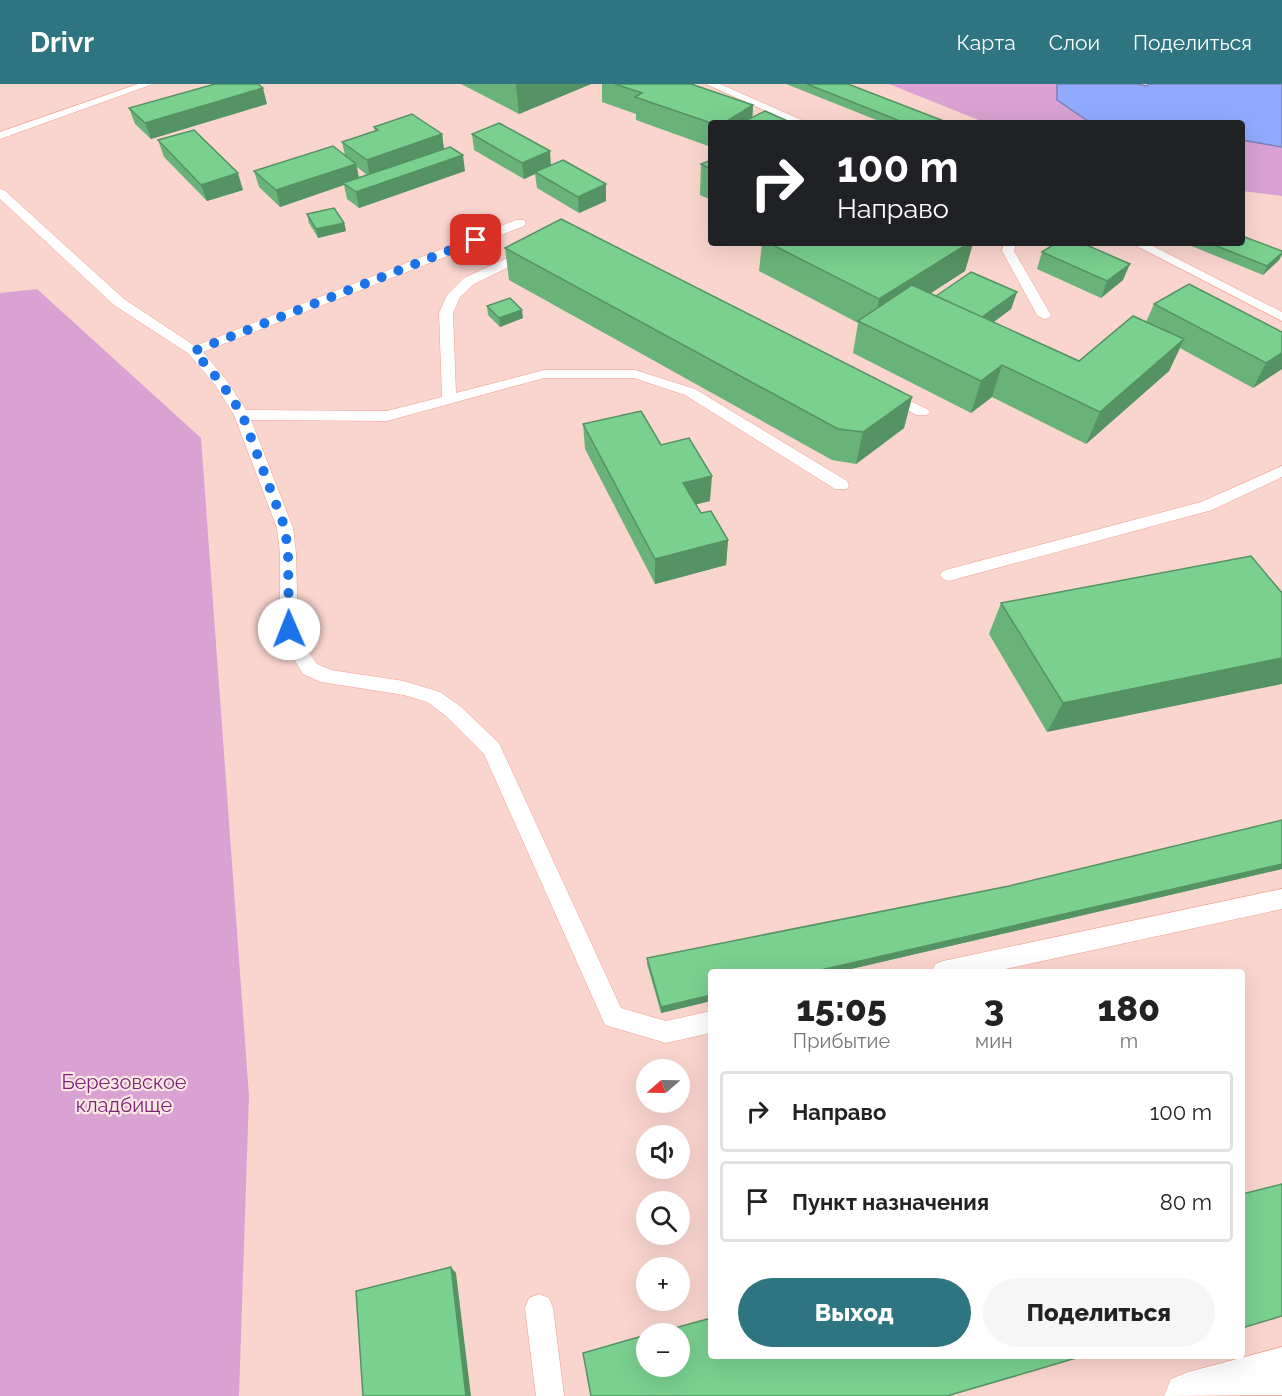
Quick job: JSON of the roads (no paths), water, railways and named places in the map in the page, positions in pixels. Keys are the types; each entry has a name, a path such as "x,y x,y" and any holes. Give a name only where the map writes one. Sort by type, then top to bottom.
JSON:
{"street":[{"path":"1189,1396 1282,1371"}],"lane":[{"path":"0,136 148,84"},
{"path":"711,84 795,120"},
{"path":"0,193 119,303 194,351 222,384 242,414 285,528 288,553 289,629 297,651 310,669 328,677 404,688 432,697 453,711 492,749 613,1017 666,1032 708,1023"},
{"path":"194,351 520,223"},
{"path":"449,398 446,313 454,295 469,281 544,245"},
{"path":"1009,246 1008,251 1044,315"},
{"path":"1143,246 1282,317"},
{"path":"242,414 387,416 543,374 635,374 690,392 841,485"},
{"path":"869,385 922,412"},
{"path":"949,575 1206,506 1282,471"},
{"path":"957,969 1282,899"},
{"path":"539,1308 550,1396"}],"water":[{"path":"1057,84 1147,86 1148,84 1282,84 1282,147 1245,141 1245,120 1087,120 1057,100"}],"park label":[{"name":"Березовское кладбище","path":"124,1094"}]}
